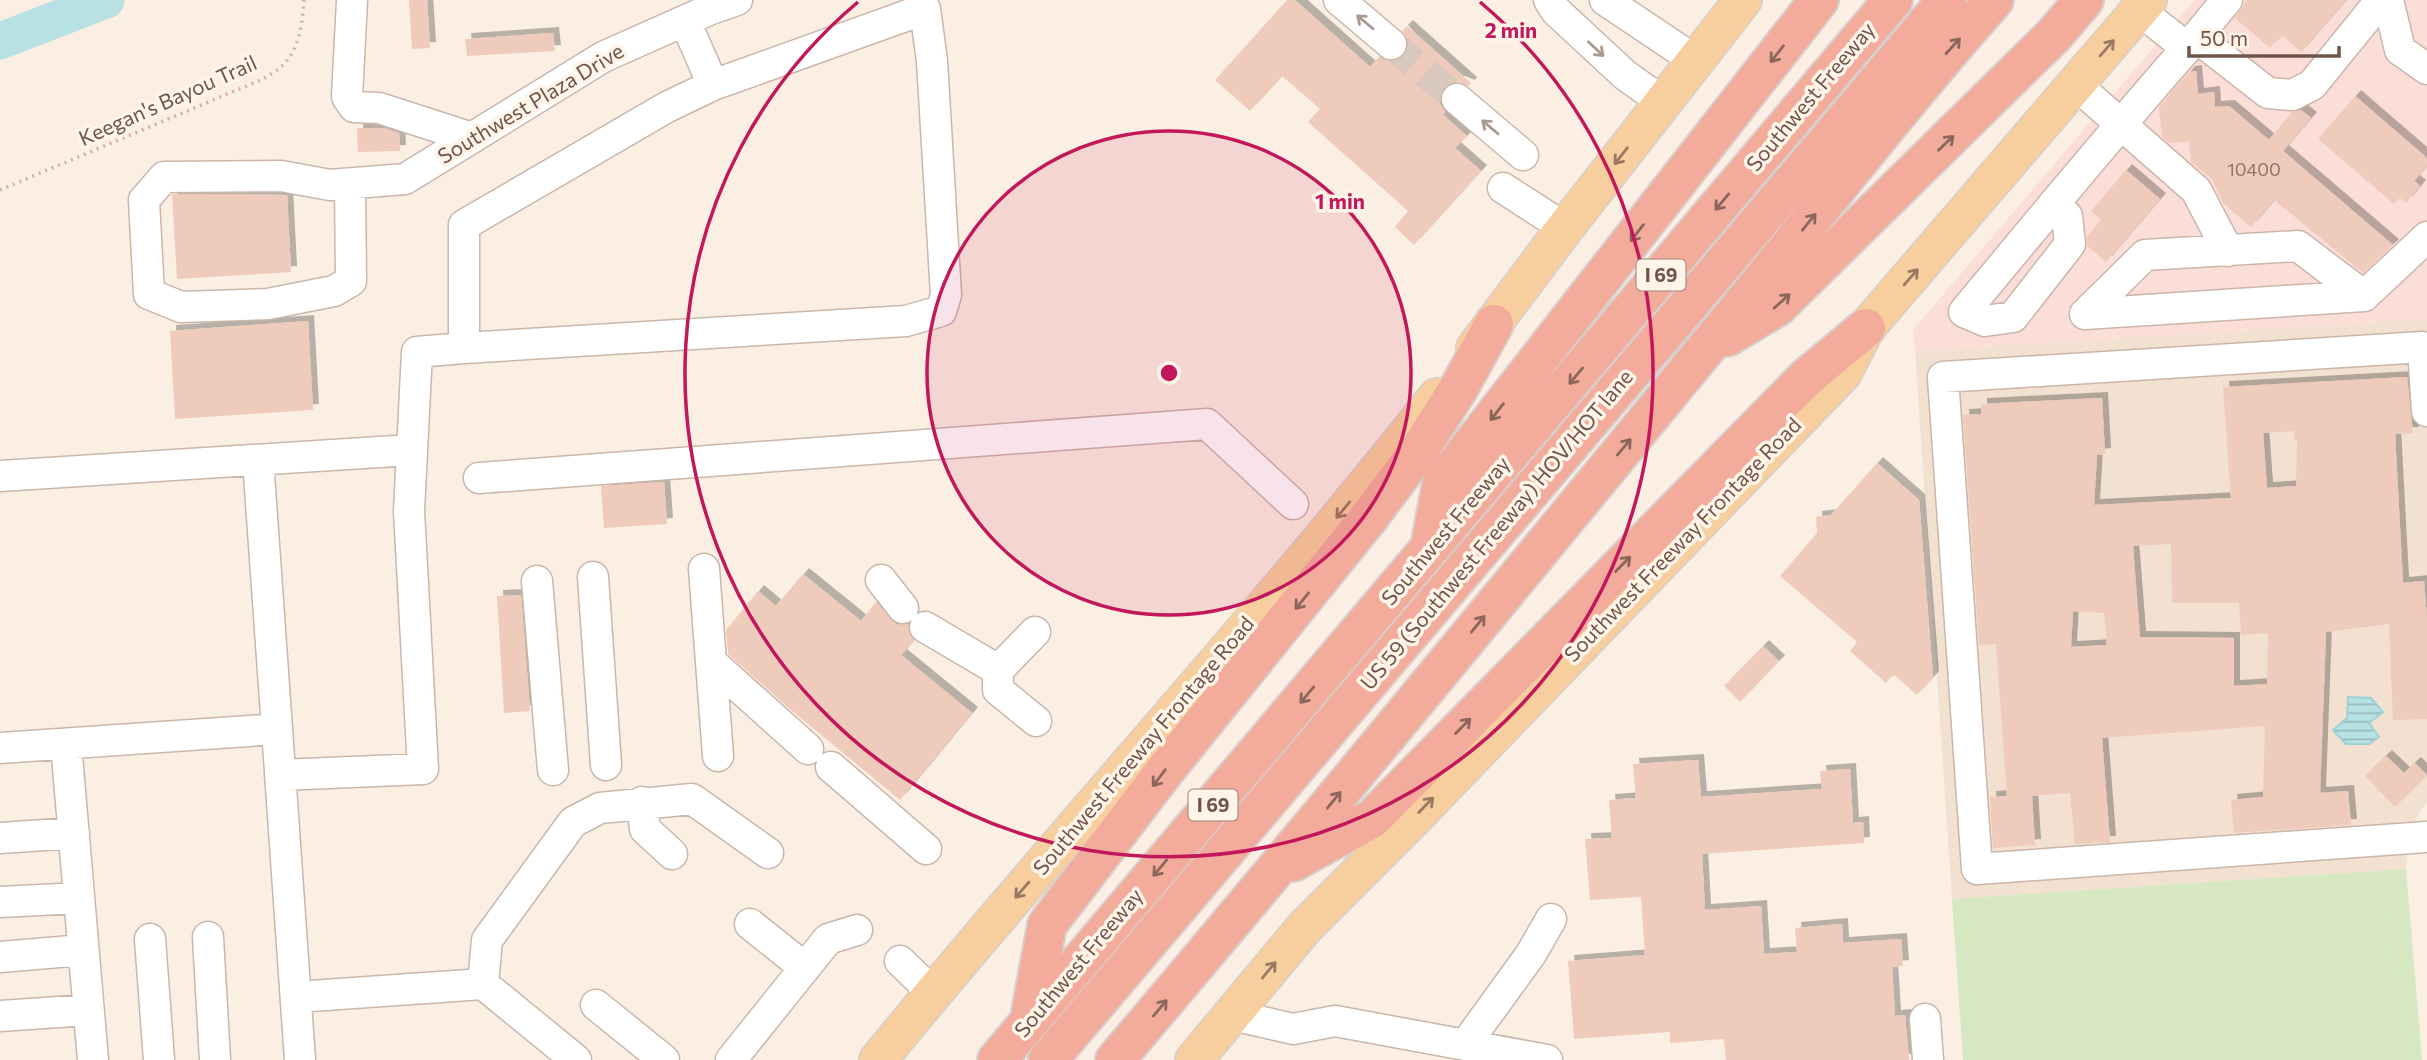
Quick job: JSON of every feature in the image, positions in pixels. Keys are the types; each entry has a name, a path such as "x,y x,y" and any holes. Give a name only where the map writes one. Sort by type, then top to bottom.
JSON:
{"highway":[{"path":"1430,549 1442,483 1819,0"},
{"name":"Southwest Freeway","path":"997,1060 1893,0"},
{"name":"US 59 (Southwest Freeway) HOV/HOT lane","path":"1048,1060 1947,0"},
{"path":"1115,1060 1276,872 1930,72 1994,0"},
{"path":"1704,351 1777,307 2045,44 2084,0"},
{"path":"1030,1021 1047,925 1167,768 1370,516 1460,386 1494,324"},
{"path":"1276,872 1373,818 1806,378 1867,328"}],"main road":[{"name":"Southwest Freeway Frontage Road","path":"878,1060 1153,738 1412,428 1494,324 1564,228 1696,61 1738,2"},
{"name":"Southwest Freeway Frontage Road","path":"1194,1060 1305,927 1407,825 1843,373 1867,328 2143,5"}],"street":[{"path":"352,0 347,97 354,107 379,108 472,138"},
{"name":"Southwest Plaza Drive","path":"350,184 405,179 603,57 737,0"},
{"path":"1339,0 1391,44"},
{"path":"1549,0 1556,11 1625,75 1663,102"},
{"path":"1605,0 1696,61"},
{"path":"2054,203 2227,0"},
{"path":"2143,5 2192,42 2269,93 2292,94 2312,85 2381,0"},
{"path":"2388,0 2400,50 2427,69"},
{"path":"280,775 424,769 410,551 411,450 417,352 905,321 941,311 946,295 932,61 925,9 713,85 667,107 464,225 464,348"},
{"path":"685,20 713,85"},
{"path":"2076,84 2196,190 2228,251"},
{"path":"1457,99 1523,155"},
{"path":"282,176 330,185 350,184 351,281 334,291 268,304 181,307 149,293 144,200 164,177 282,176"},
{"path":"1503,188 1564,228"},
{"path":"2364,296 2298,246 2146,255 2085,314 2364,296 2427,237"},
{"path":"2388,274 2427,271"},
{"path":"2427,411 2423,347 1943,377 1977,869 2427,837"},
{"path":"479,478 1207,424 1293,504"},
{"path":"0,476 411,450"},
{"path":"258,460 300,1060"},
{"path":"704,569 718,756"},
{"path":"593,577 606,765"},
{"path":"881,580 914,617 998,670"},
{"path":"537,581 554,769"},
{"path":"1035,632 998,670 998,690 1036,721"},
{"path":"711,662 808,749"},
{"path":"0,748 277,729"},
{"path":"66,744 93,1060"},
{"path":"831,767 926,849"},
{"path":"482,984 487,940 573,822 600,808 692,799 768,853"},
{"path":"642,803 645,829 672,854"},
{"path":"0,838 74,833"},
{"path":"0,902 79,898"},
{"path":"1465,1045 1531,954 1551,919"},
{"path":"750,924 805,968"},
{"path":"731,1060 828,939 857,930"},
{"path":"208,937 215,1060"},
{"path":"150,939 159,1060"},
{"path":"0,957 83,950"},
{"path":"900,961 933,993"},
{"path":"296,997 482,984 576,1060"},
{"path":"596,1005 664,1060"},
{"path":"0,1016 88,1010"},
{"path":"1232,1015 1293,1029 1335,1021 1547,1060"},
{"path":"1925,1019 1928,1060"}],"path":[{"name":"Keegan's Bayou Trail","path":"0,190 262,79 282,66 296,45 302,26 304,0"}],"shaded area":[{"path":"2194,0 2427,0 2427,319 1915,351 1913,330"},
{"path":"2427,319 2427,802 2410,828 2406,869 1952,899 1915,351"}],"green space":[{"path":"2406,869 2422,1060 1963,1060 1952,899"}],"water":[{"path":"2348,697 2371,698 2383,712 2369,723 2379,737 2369,744 2346,744 2333,730 2347,718"}],"building":[{"path":"409,0 427,0 430,48 412,49"},
{"path":"1287,0 1295,0 1370,67 1379,57 1396,61 1404,56 1408,46 1407,37 1402,31 1407,26 1471,83 1469,86 1459,82 1450,83 1443,88 1440,104 1445,112 1443,115 1467,136 1455,148 1481,171 1414,245 1395,227 1408,211 1308,122 1320,109 1282,76 1250,111 1215,80"},
{"path":"2247,0 2346,0 2301,52 2282,35 2270,48 2235,18"},
{"path":"553,33 555,51 467,56 465,39"},
{"path":"2196,71 2198,94 2214,92 2215,107 2229,106 2269,140 2292,112 2301,110 2311,118 2283,151 2393,245 2363,273 2274,200 2251,227 2223,203 2212,179 2191,162 2189,141 2169,143 2162,137 2159,107 2189,72"},
{"path":"2355,96 2427,158 2427,166 2414,181 2420,186 2406,203 2400,198 2394,204 2318,139"},
{"path":"357,128 383,128 399,133 400,151 358,152"},
{"path":"2126,170 2160,199 2106,262 2087,246 2087,236 2101,220 2091,211"},
{"path":"172,194 287,195 291,272 177,279"},
{"path":"308,321 313,410 175,419 170,331"},
{"path":"2407,377 2413,433 2395,434 2403,583 2424,581 2427,619 2427,719 2393,720 2389,624 2326,632 2320,793 2348,791 2351,825 2234,833 2231,800 2263,797 2265,726 2102,738 2110,842 2075,844 2070,793 2032,796 2035,845 1993,848 1990,797 2007,796 1996,644 1979,645 1963,415 1981,414 1981,404 2102,398 2105,454 2097,455 2094,505 2231,498 2223,387","holes":["2294,431 2294,440 2297,440 2296,486 2267,488 2263,433","2171,544 2172,603 2239,603 2241,635 2268,633 2267,684 2234,686 2234,638 2140,637 2133,546","2073,611 2104,613 2107,645 2071,647"]},
{"path":"1877,463 1919,500 1933,677 1917,695 1893,674 1886,683 1850,651 1857,642 1780,576 1817,533 1816,517 1831,515"},
{"path":"664,482 667,524 604,528 601,486"},
{"path":"803,574 861,621 876,602 896,624 908,624 914,640 901,655 972,713 900,800 728,654 726,630 758,591 776,606"},
{"path":"521,595 530,711 504,713 497,596"},
{"path":"1763,646 1779,661 1740,702 1724,686"},
{"path":"2386,756 2404,773 2415,763 2427,775 2395,807 2365,776"},
{"path":"1698,760 1701,797 1822,789 1820,771 1850,769 1853,823 1863,822 1864,843 1702,854 1705,910 1761,906 1764,954 1797,952 1795,928 1842,924 1843,943 1901,939 1903,966 1892,967 1895,1016 1905,1015 1909,1060 1726,1060 1724,1039 1670,1043 1670,1032 1574,1039 1568,961 1645,955 1641,897 1590,900 1585,839 1612,838 1609,800 1636,798 1633,764"}],"waterway":[{"path":"0,41 106,0"}],"tunnel":[{"path":"1391,44 1457,99"}]}
